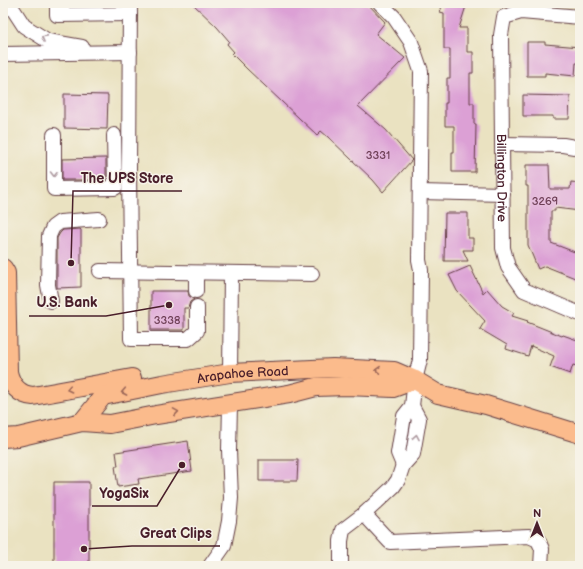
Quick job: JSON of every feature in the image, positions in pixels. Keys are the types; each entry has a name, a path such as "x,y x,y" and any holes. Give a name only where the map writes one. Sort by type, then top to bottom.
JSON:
{"main road":[{"path":"3,268 6,273 8,372 11,381 21,392 33,396 137,377 162,384"},
{"name":"Arapahoe Road","path":"82,422 103,396 162,384 230,373 341,369 394,371 415,380 438,394 486,405 580,434"},
{"name":"Arapahoe Road","path":"3,438 82,422 110,424 156,415 289,394 316,387 346,386 393,388 415,380"}],"street":[{"path":"9,3 24,26 48,41 109,53"},
{"path":"341,560 341,541 343,530 364,514 393,487 398,480 403,465 398,452 404,416 412,406 415,380 420,360 421,270 419,260 421,71 411,42 394,17 380,3"},
{"path":"57,9 130,9 131,339 188,339 197,331 197,308"},
{"name":"Billington Drive","path":"580,17 521,12 504,17 501,35 503,248 508,267 524,290 580,314"},
{"path":"3,54 130,52"},
{"path":"54,135 54,189 115,188 114,135"},
{"path":"502,144 563,145 580,148"},
{"path":"420,192 503,194"},
{"path":"51,301 48,285 49,236 53,227 60,222 99,219"},
{"path":"100,271 312,274"},
{"path":"196,273 196,292"},
{"path":"230,373 232,273"},
{"path":"210,566 224,546 229,522 231,498 229,450 230,404"},
{"path":"364,514 390,542 529,536 538,540 542,549 542,566"}],"building":[{"path":"192,3 367,3 385,22 376,34 405,58 358,106 386,130 412,160 383,192 373,180 328,137 321,131 317,135 247,69 232,54 234,52 227,44 229,41"},
{"path":"443,3 467,3 459,28 467,28 467,52 473,52 473,73 470,73 470,103 474,103 474,124 476,124 475,172 452,172 454,126 445,126 447,78 450,78 450,49 444,49 444,13 440,12"},
{"path":"527,42 545,42 545,44 580,47 580,63 576,63 575,76 545,73 545,76 527,76"},
{"path":"64,94 108,95 107,129 64,128"},
{"path":"523,95 570,96 569,119 553,119 553,116 523,116"},
{"path":"106,158 106,180 62,180 62,159"},
{"path":"526,165 549,165 550,189 570,189 571,182 580,183 580,211 555,208 555,211 551,211 551,243 580,254 580,280 545,266 538,269 528,245 528,186 526,186"},
{"path":"445,213 468,213 468,238 473,238 473,250 463,250 468,261 444,261"},
{"path":"80,229 81,287 57,288 57,238 63,230"},
{"path":"470,266 483,293 487,289 502,306 514,313 512,316 528,321 527,322 562,336 563,335 580,341 580,367 573,365 570,374 550,367 554,356 531,346 528,356 506,349 507,345 480,329 485,321 457,291 449,275"},
{"path":"151,291 188,291 189,296 194,299 190,302 188,308 184,308 184,330 151,330"},
{"path":"188,441 192,471 138,479 139,484 118,487 115,466 118,466 116,452"},
{"path":"259,460 298,460 297,481 259,481"},
{"path":"54,482 89,482 89,566 54,566"}],"place":[{"name":"The UPS Store","path":"71,263"},
{"name":"U.S. Bank","path":"169,305"},
{"name":"YogaSix","path":"182,465"},
{"name":"Great Clips","path":"84,549"}]}
